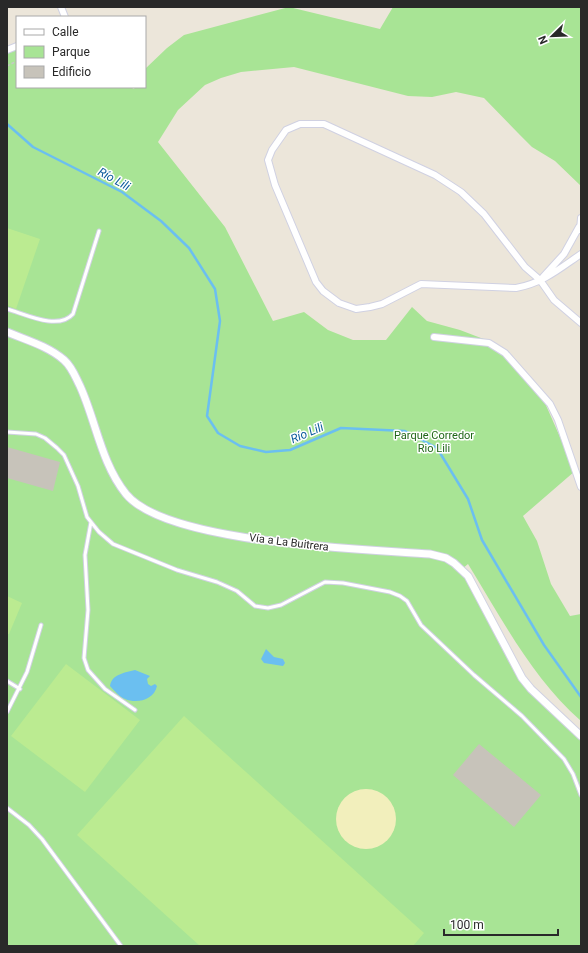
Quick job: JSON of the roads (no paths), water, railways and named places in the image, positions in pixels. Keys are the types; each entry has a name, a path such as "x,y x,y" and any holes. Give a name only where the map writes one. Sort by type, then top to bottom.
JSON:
{"street":[{"path":"60,7 64,16"},
{"path":"581,254 564,268 540,280 526,286 516,288 421,284 382,304 356,309 339,303 323,291 316,282 275,185 268,160 272,150 286,130 300,124 324,124 435,175 461,192 484,214 525,267 540,280 554,300 581,322"},
{"path":"540,280 564,254 580,230 581,218"},
{"name":"Vía a La Buitrera","path":"7,332 56,354 72,370 86,400 107,461 126,494 145,509 182,523 262,540 296,545 430,554 446,558 454,563 462,569 473,584 522,678 530,689 581,736"},
{"path":"434,337 489,343 505,353 550,404 558,420 581,487"}],"lane":[{"path":"7,309 56,322 69,318 73,314 99,230"},
{"path":"7,432 26,432 45,438 64,455 78,486 83,508 91,522 105,538 121,548 237,591 255,606 268,608 281,604 325,582 343,583 390,592 400,596 407,601 421,625 474,675 522,716 564,759 573,774 581,795"},
{"path":"91,522 85,555 88,610 84,658 88,670 105,689 134,710"},
{"path":"7,712 20,689 41,625"},
{"path":"7,681 20,689"},
{"path":"7,808 29,825 42,839 121,946"}],"water":[{"path":"266,649 274,657 283,659 285,663 283,666 264,663 261,659"},
{"path":"135,670 150,676 147,679 148,684 151,686 155,684 157,686 149,698 140,701 123,698 110,686 111,682 116,676"}],"waterway":[{"name":"Río Lili","path":"7,124 33,147 122,192 161,221 189,248 215,289 220,321 207,416 218,433 240,446 266,452 290,450 341,428 405,431 437,448 468,499 482,540 544,645 581,697"}],"park label":[{"name":"Parque Corredor Rio Lili","path":"434,441"}]}
